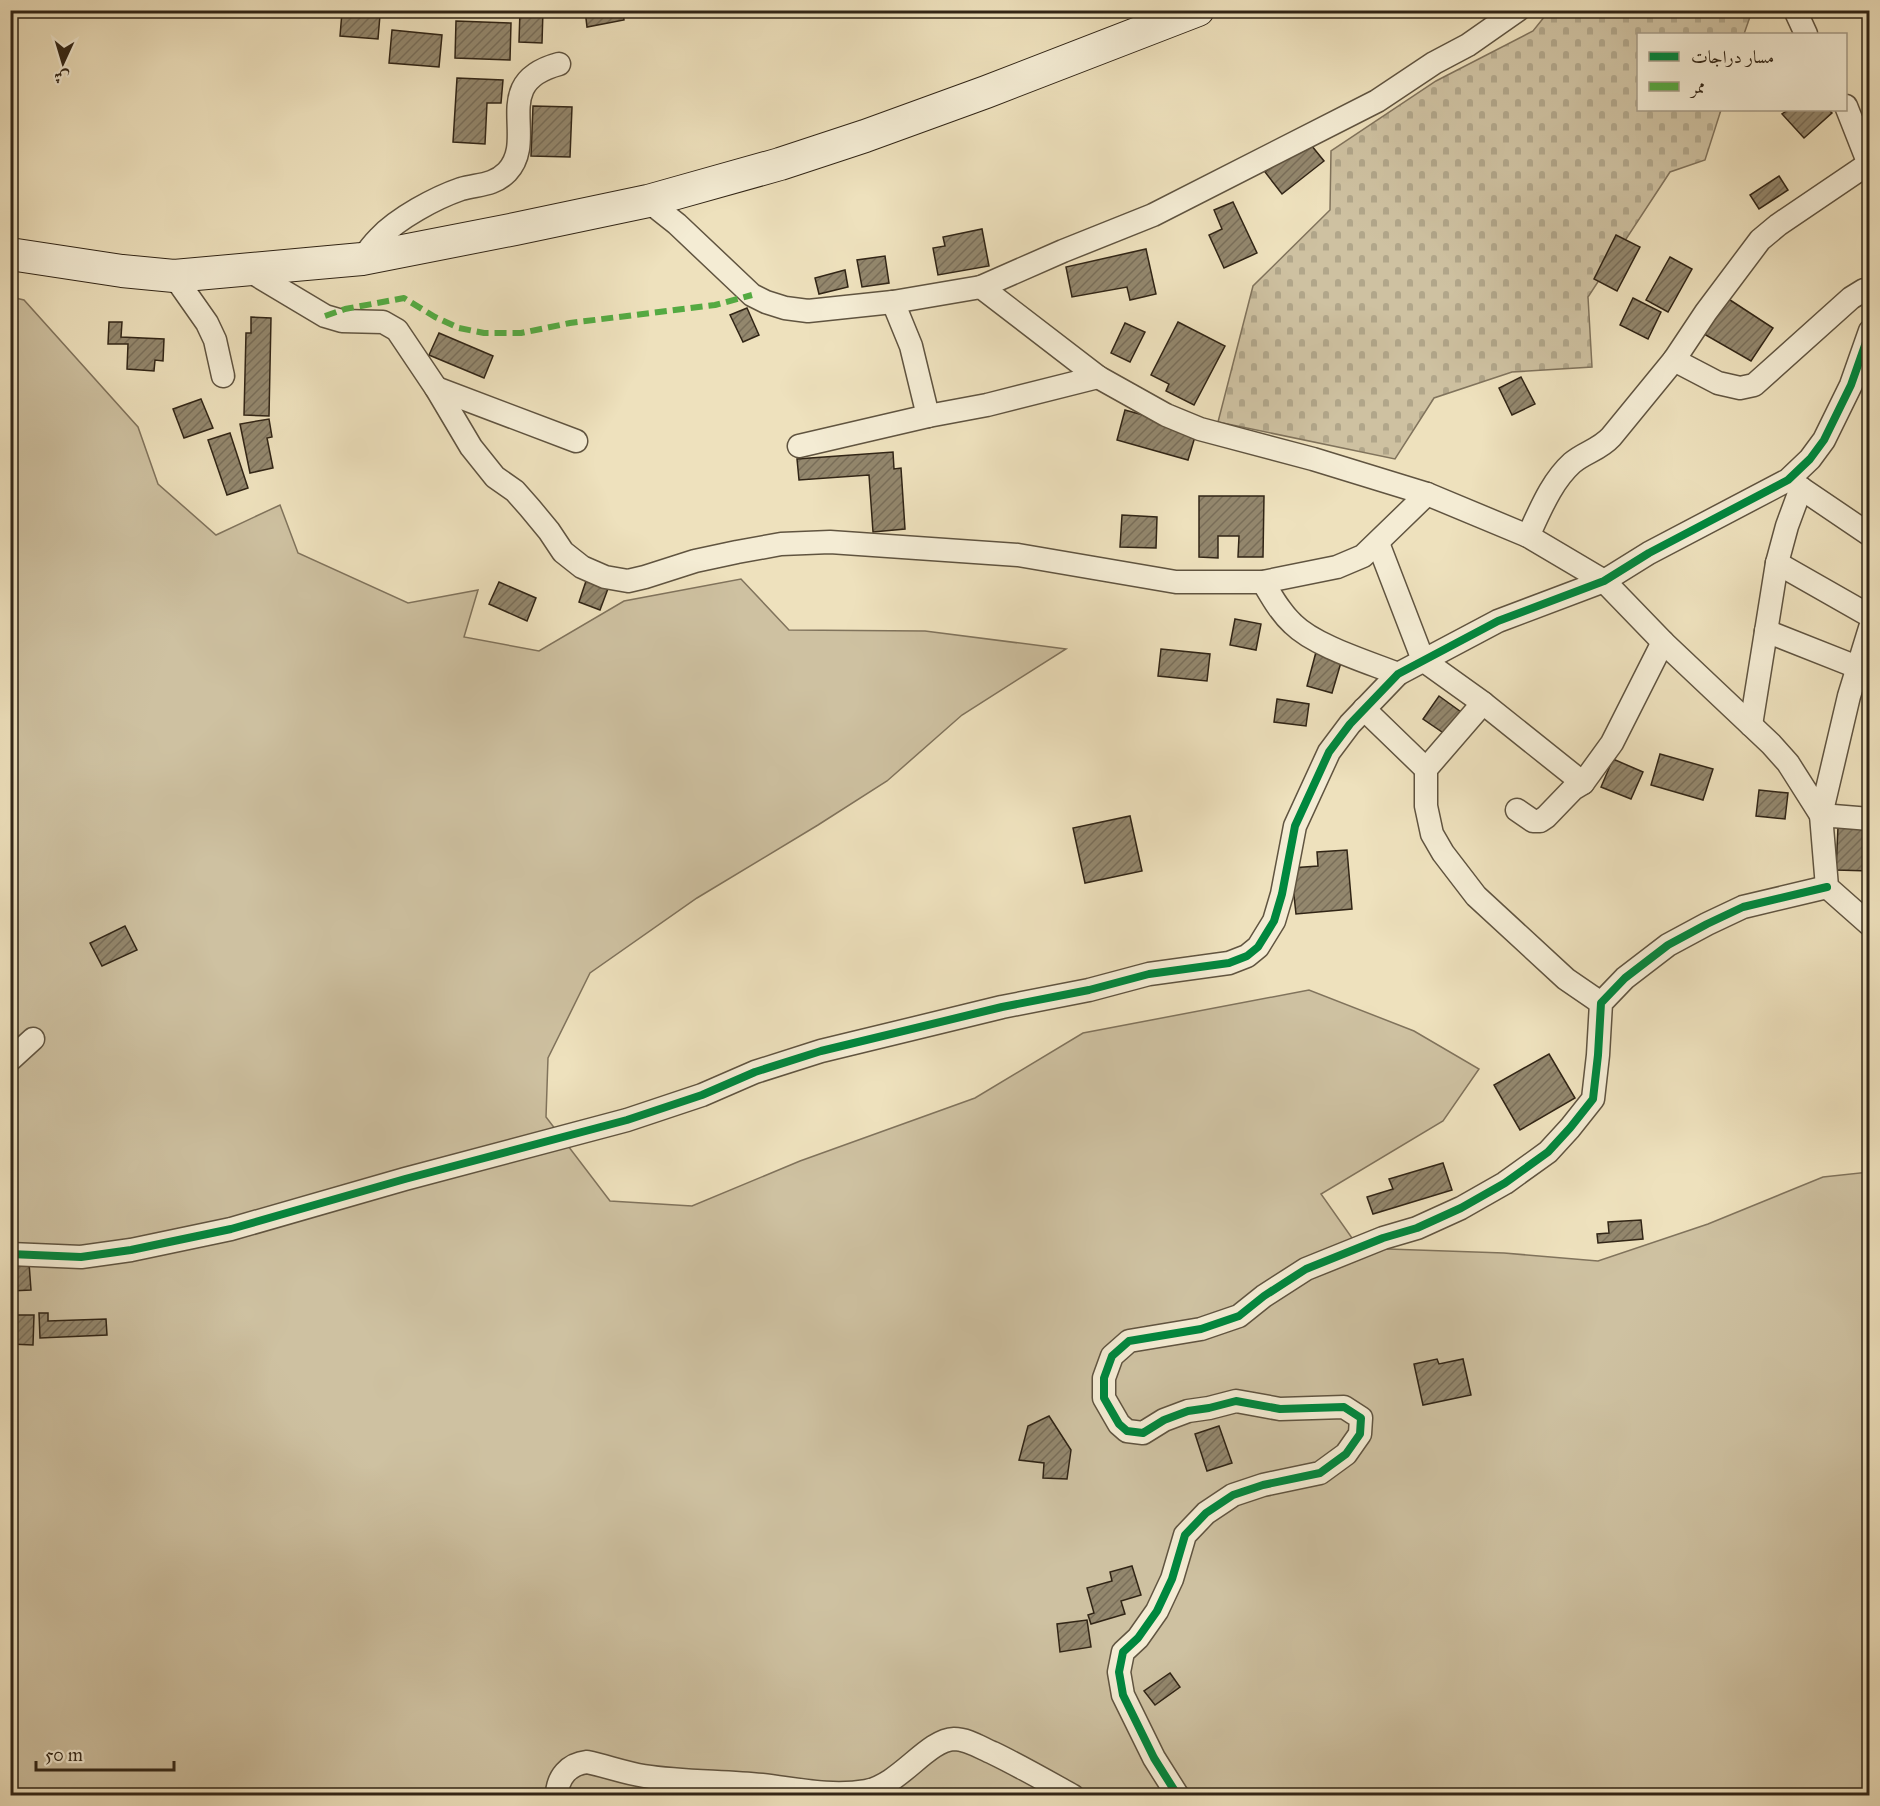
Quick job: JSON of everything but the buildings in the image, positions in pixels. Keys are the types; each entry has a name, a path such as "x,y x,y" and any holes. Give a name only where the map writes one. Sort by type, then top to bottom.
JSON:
{"street":[{"path":"10,254 122,271 174,276 248,270 362,259 648,201 780,164 865,136 1198,10"},
{"path":"648,201 677,224 752,294 766,302 785,308 808,311 893,302 981,287 1153,215 1377,101 1434,63 1468,45 1518,10"},
{"path":"1795,10 1806,33"},
{"path":"362,259 393,225 462,189 490,184 506,173 517,155 522,88 544,68 559,64"},
{"path":"1528,536 1562,473 1578,459 1602,447 1674,360 1706,312 1760,240 1778,225 1869,166 1847,111"},
{"path":"248,270 325,316 342,321 366,320 389,325 397,330 436,388 471,447 495,477 515,491 549,531 563,552 582,567 604,577 628,581 695,561 737,552 781,544 830,542 1018,555 1176,582 1263,582 1337,567 1363,556 1427,494"},
{"path":"174,276 207,323 215,340 223,376"},
{"path":"981,287 1098,377 1166,415 1200,429 1333,464 1427,494 1528,536 1604,581 1663,642 1788,763 1821,815"},
{"path":"1674,360 1718,383 1740,388 1754,385 1851,298 1864,290 1869,290"},
{"path":"893,302 911,346 928,416"},
{"path":"1751,725 1777,563 1787,526 1794,484 1824,440 1851,385 1869,331"},
{"path":"799,447 928,416 987,405 1098,377"},
{"path":"436,388 576,441"},
{"path":"1794,484 1869,535"},
{"path":"10,1254 81,1257 131,1250 231,1229 405,1179 627,1120 702,1095 755,1072 821,1051 1002,1007 1089,990 1149,974 1228,963 1247,956 1258,947 1274,921 1282,894 1295,826 1317,774 1329,752 1350,724 1398,674 1498,621 1604,581 1649,553 1794,484"},
{"path":"1378,543 1423,660 1483,703 1583,783"},
{"path":"1777,563 1869,616"},
{"path":"1263,582 1280,610 1295,626 1309,636 1398,674"},
{"path":"1869,628 1857,667 1821,815 1827,887 1869,925"},
{"path":"1766,631 1857,667"},
{"path":"1517,810 1533,821 1540,821 1573,789 1583,783 1612,743 1663,642"},
{"path":"1483,703 1426,769 1426,806 1432,834 1443,853 1476,896 1566,979 1601,1003"},
{"path":"1364,709 1426,769"},
{"path":"1821,815 1869,819"},
{"path":"1178,1796 1154,1758 1123,1695 1119,1672 1123,1652 1138,1638 1157,1611 1172,1579 1185,1534 1206,1513 1233,1495 1263,1485 1320,1473 1346,1454 1360,1434 1361,1418 1344,1407 1280,1409 1236,1401 1188,1411 1164,1420 1143,1433 1127,1431 1119,1424 1104,1398 1104,1378 1112,1356 1129,1341 1201,1329 1239,1316 1264,1296 1306,1269 1383,1238 1417,1228 1461,1208 1505,1183 1548,1152 1593,1099 1601,1003 1625,978 1668,945 1743,907 1827,887"},
{"path":"10,1060 33,1039"},
{"path":"557,1796 564,1773 578,1763 587,1762 644,1776 672,1779 760,1785 816,1793 868,1791 883,1786 937,1744 954,1739 965,1741 1018,1764 1073,1796"}],"green space":[{"path":"1549,11 1752,11 1744,33 1637,33 1637,111 1721,111 1705,160 1670,172 1588,297 1592,367 1512,372 1434,398 1395,459 1218,422 1253,286 1330,210 1331,151 1436,81 1533,31"},
{"path":"11,297 24,300 138,427 158,484 216,535 280,505 298,553 408,603 478,590 464,637 539,651 624,601 741,579 789,630 925,631 1066,649 962,715 887,781 697,898 590,973 548,1058 546,1117 610,1201 692,1206 800,1161 975,1098 1083,1033 1309,990 1414,1031 1479,1069 1443,1121 1321,1194 1359,1248 1504,1253 1598,1261 1708,1224 1823,1177 1869,1172 1869,1795 11,1796"}],"marked path":[{"path":"325,316 345,309 404,298 435,317 459,328 484,333 521,333 570,323 715,305 752,295"}],"cycle path":[{"path":"10,1254 81,1257 131,1250 231,1229 405,1179 627,1120 702,1095 755,1072 821,1051 1002,1007 1089,990 1149,974 1229,963 1247,956 1258,947 1274,921 1282,894 1295,826 1329,752 1350,724 1398,674 1498,621 1604,581 1649,553 1788,480 1810,459 1824,440 1851,385 1870,331"},
{"path":"1178,1796 1154,1758 1123,1695 1119,1672 1123,1652 1138,1638 1157,1611 1172,1579 1185,1535 1206,1513 1233,1495 1263,1485 1320,1473 1346,1454 1360,1434 1361,1418 1344,1407 1280,1409 1236,1401 1188,1411 1164,1420 1143,1433 1127,1431 1119,1424 1104,1398 1104,1378 1112,1356 1129,1341 1201,1329 1239,1316 1264,1296 1306,1269 1383,1238 1417,1228 1461,1208 1505,1183 1548,1152 1593,1099 1601,1003 1625,978 1668,945 1743,907 1827,887"}]}
